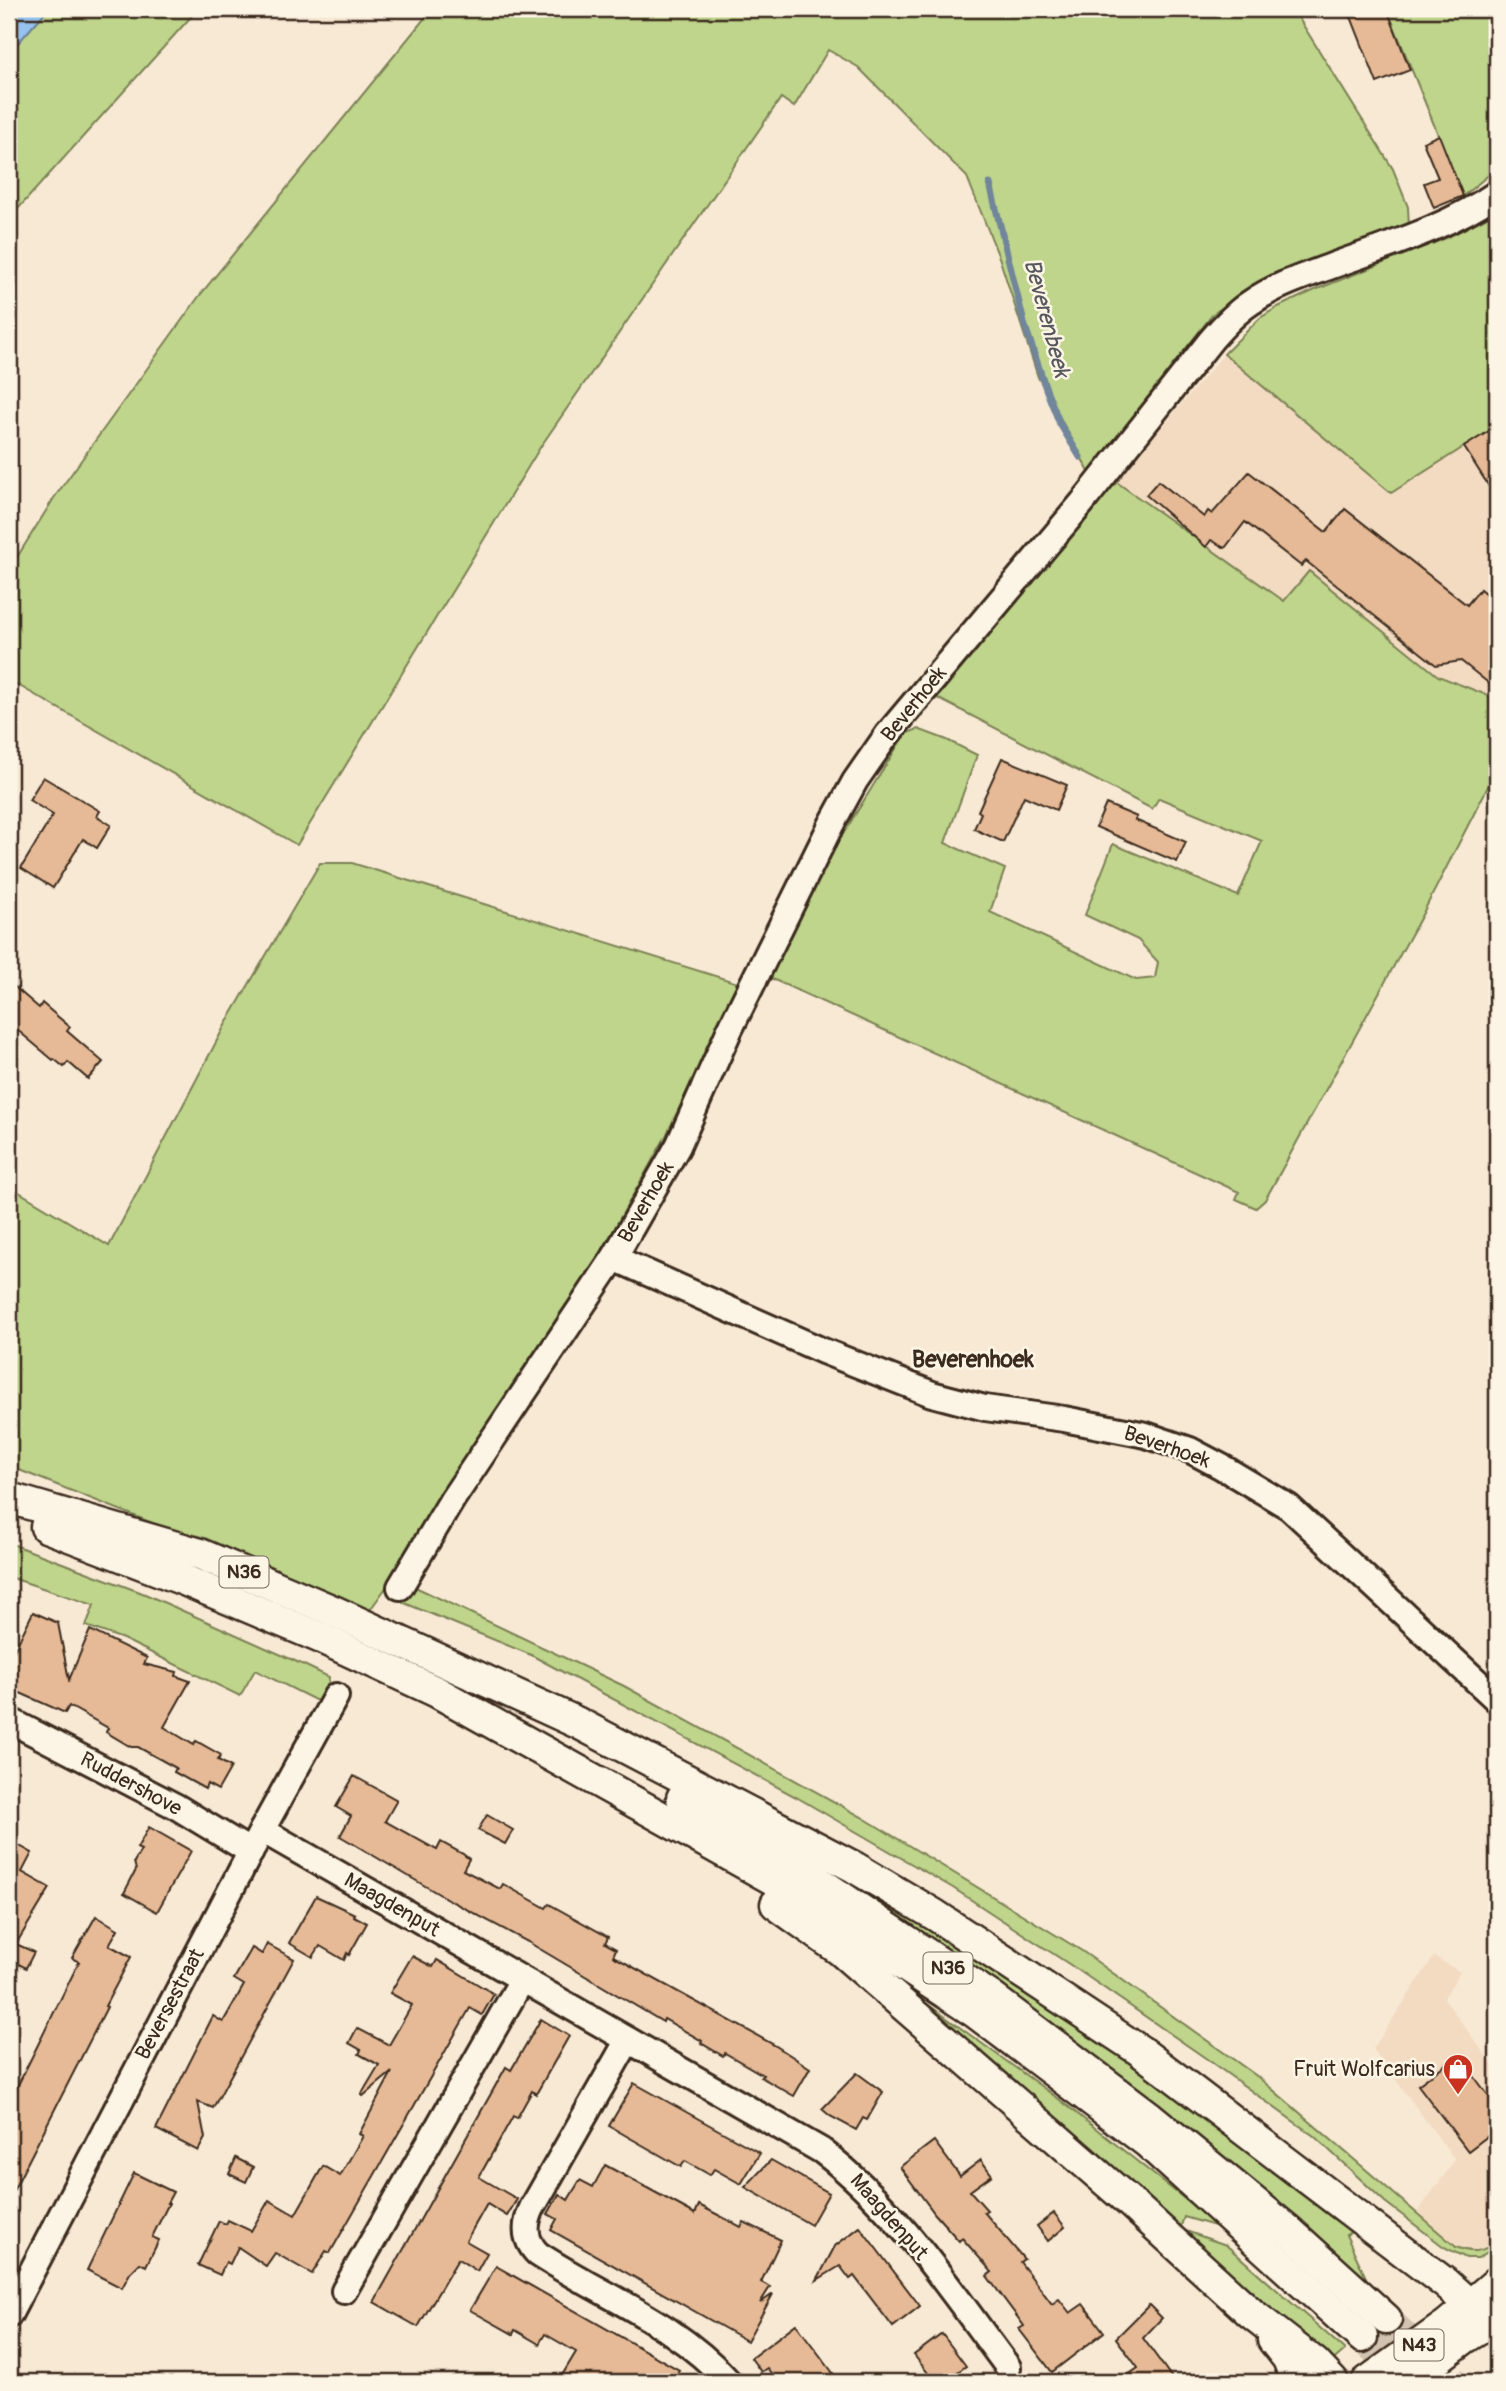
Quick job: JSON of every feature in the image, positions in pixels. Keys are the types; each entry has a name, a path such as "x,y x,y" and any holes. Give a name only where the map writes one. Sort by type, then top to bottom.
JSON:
{"main road":[{"name":"N36","path":"9,1498 200,1554 377,1630 468,1674 691,1803 816,1880 991,1997 1150,2117 1288,2230 1386,2319"},
{"name":"N36","path":"9,1512 184,1580 319,1637 437,1692 774,1880 976,2013 1147,2142 1362,2337"},
{"path":"468,1674 578,1723 854,1867 935,1915 1139,2050 1366,2222 1488,2319"},
{"path":"642,1805 839,1950 1333,2382"},
{"name":"N43","path":"1406,2382 1488,2319 1497,2281"},
{"path":"1251,2313 1288,2359 1297,2382"},
{"name":"N43","path":"1367,2382 1448,2324 1488,2319"}],"street":[{"name":"Beverhoek","path":"400,1587 466,1478 614,1258 678,1146 730,1029 831,825 855,781 887,735 1102,477 1229,319 1275,288 1454,218 1497,193"},
{"name":"Beverhoek","path":"614,1258 823,1351 932,1394 985,1408 1064,1419 1146,1436 1190,1450 1222,1466 1289,1507 1497,1700"},
{"name":"Beversestraat","path":"9,2315 256,1841 336,1696"},
{"name":"Ruddershove","path":"9,1720 177,1807 256,1841"},
{"name":"Maagdenput","path":"256,1841 522,1980 822,2151 849,2171 895,2218 1008,2367"},
{"path":"344,2291 522,1980"},
{"path":"628,2040 532,2208 527,2221 528,2242 538,2254 688,2342 729,2382"}],"shaded area":[{"path":"1224,354 1391,493 1497,426 1497,699 1438,676 1309,572 1284,601 1115,482"},
{"path":"1434,1956 1460,1972 1444,1998 1497,2071 1497,2242 1484,2250 1471,2253 1456,2247 1417,2213 1455,2160 1373,2049"}],"green space":[{"path":"48,9 198,9 9,219 9,53"},
{"path":"432,9 1293,9 1393,169 1408,207 1409,227 1273,274 1213,314 1089,472 1038,377 1000,260 967,177 858,67 828,50 794,107 781,98 541,446 297,845 9,680 9,570 54,498 200,295"},
{"path":"1387,9 1497,9 1497,168 1463,196"},
{"path":"1497,212 1497,426 1391,493 1224,354 1260,318 1278,307 1446,238"},
{"path":"1115,481 1284,601 1309,571 1438,676 1497,699 1497,769 1423,913 1265,1200 1256,1208 1236,1199 1239,1192 770,978 819,873 905,734 918,729 977,755 945,843 1005,869 990,912 1136,980 1155,978 1158,962 1138,940 1085,915 1113,844 1238,896 1262,841 1159,798 1152,809 937,698"},
{"path":"320,863 352,863 738,983 666,1136 598,1258 367,1614 203,1543 9,1466 9,1186 109,1246 224,1027"},
{"path":"9,1543 145,1594 304,1665 329,1677 328,1686 317,1701 255,1670 240,1696 123,1639 86,1626 94,1605 9,1577"},
{"path":"409,1584 624,1686 862,1817 1082,1951 1258,2077 1456,2247 1473,2251 1482,2250 1497,2242 1497,2246 1478,2258 1466,2258 1444,2247 1385,2202 1314,2136 1078,1970 953,1888 798,1798 531,1655 402,1602 402,1596"},
{"path":"766,1831 968,1945 1146,2067 1357,2229 1346,2235 1369,2284 1208,2147 1042,2016 940,1945"},
{"path":"897,1982 1060,2100 1216,2224 1215,2226 1184,2217 1180,2229 1226,2245 1345,2350 1328,2365"}],"water":[{"path":"9,9 48,9 9,53"}],"building":[{"path":"1348,9 1387,9 1410,70 1377,83"},
{"path":"1439,135 1463,196 1434,208 1424,183 1438,178 1423,142"},
{"path":"1497,426 1497,499 1464,447"},
{"path":"1249,472 1326,532 1345,509 1467,605 1480,589 1497,603 1497,690 1461,661 1436,665 1306,561 1301,566 1245,522 1225,548 1211,540 1206,547 1146,495 1158,481 1204,517 1208,511 1212,514"},
{"path":"1002,758 1067,785 1056,810 1024,796 1003,842 974,829 981,813 978,811"},
{"path":"43,777 100,811 97,816 111,825 97,848 83,839 53,888 21,868 53,815 29,800"},
{"path":"1106,804 1186,842 1177,862 1096,827"},
{"path":"9,982 39,1008 42,1003 70,1027 67,1031 103,1062 88,1079 68,1062 64,1067 53,1060 9,1023"},
{"path":"33,1612 58,1623 69,1680 90,1630 147,1658 144,1664 177,1672 176,1676 190,1681 164,1727 194,1745 196,1741 221,1755 218,1760 231,1767 218,1790 207,1784 205,1789 174,1772 176,1768 138,1747 131,1747 106,1732 108,1728 69,1706 65,1713 9,1688 9,1649 14,1651"},
{"path":"354,1776 397,1800 385,1821 437,1850 441,1842 463,1854 469,1859 463,1870 500,1889 503,1884 546,1908 549,1904 608,1937 605,1943 616,1949 613,1956 776,2046 810,2068 794,2096 725,2053 723,2056 664,2019 663,2022 340,1836 351,1816 336,1807"},
{"path":"487,1815 513,1830 505,1844 478,1830"},
{"path":"149,1827 191,1851 157,1912 124,1893 136,1870 134,1862 141,1850 137,1848"},
{"path":"9,1840 32,1853 22,1872 50,1888 16,1944 34,1952 26,1968 9,1959"},
{"path":"316,1896 355,1914 354,1916 367,1923 344,1960 320,1946 313,1957 289,1943"},
{"path":"96,1916 118,1929 109,1945 131,1957 9,2199 9,2103 79,1962 72,1958"},
{"path":"267,1944 294,1959 213,2108 198,2102 205,2138 198,2151 156,2129 213,2016 223,2022 244,1985 234,1979 252,1948 262,1954"},
{"path":"412,1956 433,1967 437,1960 494,1994 482,2015 470,2008 330,2253 326,2251 312,2274 275,2253 266,2266 238,2247 230,2264 226,2262 220,2275 198,2265 219,2221 226,2224 228,2220 251,2231 269,2200 295,2215 323,2166 340,2176 363,2136 359,2134 392,2072 361,2095 379,2065 359,2054 361,2050 349,2043 357,2028 389,2045 412,2005 390,1993"},
{"path":"541,2019 569,2036 536,2094 532,2091 517,2118 513,2116 479,2177 517,2199 507,2216 487,2204 466,2241 487,2253 477,2271 458,2259 418,2327 374,2302 506,2067 511,2070"},
{"name":"Fruit Wolfcarius","path":"1458,2055 1497,2107 1497,2129 1468,2151 1418,2085"},
{"path":"857,2073 883,2092 867,2120 863,2118 856,2130 822,2109"},
{"path":"634,2083 760,2153 741,2184 714,2169 710,2175 685,2161 681,2167 609,2126"},
{"path":"934,2141 960,2176 981,2160 992,2175 970,2191 987,2210 984,2212 1024,2259 1020,2262 1052,2304 1059,2299 1070,2313 1083,2304 1104,2332 1052,2372 1019,2329 1024,2326 987,2276 992,2272 962,2238 959,2241 935,2214 900,2167"},
{"path":"236,2158 253,2167 246,2182 229,2174"},
{"path":"771,2160 829,2193 811,2225 745,2187"},
{"path":"605,2165 695,2214 699,2205 741,2227 744,2222 781,2240 761,2282 770,2287 760,2303 773,2294 747,2341 551,2230 557,2219 548,2214 559,2194 568,2200 580,2180 593,2187"},
{"path":"134,2173 173,2192 152,2237 159,2240 146,2266 140,2263 130,2273 122,2288 87,2270"},
{"path":"1054,2213 1065,2227 1048,2241 1037,2226"},
{"path":"860,2227 920,2306 893,2327 854,2276 850,2279 840,2266 817,2280 835,2246"},
{"path":"496,2266 679,2370 673,2382 558,2382 576,2352 545,2334 539,2344 515,2330 513,2334 470,2310"},
{"path":"1149,2305 1162,2318 1143,2338 1175,2382 1118,2382 1138,2368 1116,2338"},
{"path":"796,2324 833,2373 821,2382 778,2382 767,2368 761,2372 751,2358"},
{"path":"942,2334 966,2366 944,2382 935,2382 914,2355"}],"waterway":[{"name":"Beverenbeek","path":"990,184 1024,323 1060,424 1080,457"}],"tunnel":[{"path":"1386,2319 1454,2382"},
{"path":"1362,2337 1410,2382"}],"place":[{"name":"Fruit Wolfcarius","path":"1458,2096"}],"district":[{"name":"Beverenhoek","path":"973,1359"}]}
